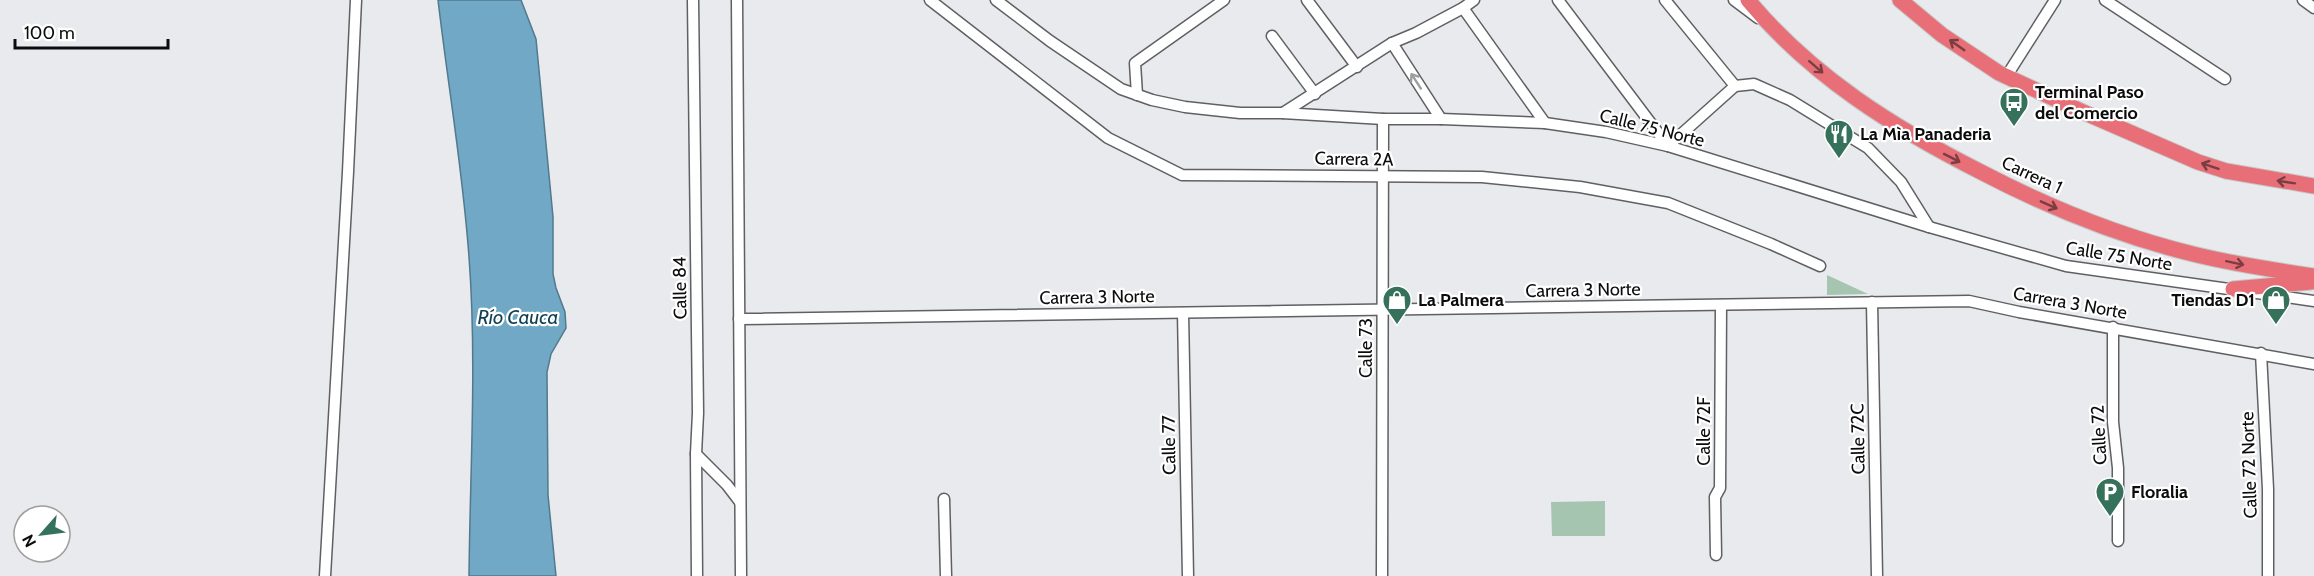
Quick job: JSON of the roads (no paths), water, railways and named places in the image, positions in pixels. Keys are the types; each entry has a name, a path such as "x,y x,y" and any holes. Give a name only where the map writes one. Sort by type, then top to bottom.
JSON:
{"highway":[{"name":"Carrera 1","path":"1748,0 1772,28 1830,80 1904,131 2026,195 2077,217 2192,254 2262,269 2314,276"},
{"path":"1900,0 1942,35 2006,77 2198,162 2226,171 2314,186"},
{"path":"2233,289 2314,281"}],"street":[{"path":"324,576 356,0"},
{"name":"Calle 84","path":"693,0 698,413 697,576"},
{"path":"737,0 741,576"},
{"name":"Carrera 2A","path":"930,0 1108,138 1182,175 1482,177 1580,187 1668,203 1772,244 1820,266"},
{"name":"Calle 75 Norte","path":"996,0 1050,41 1121,89 1185,107 1239,113 1545,123 1606,132 1668,146 1929,227 2066,266 2314,300"},
{"path":"1137,95 1135,63 1224,0"},
{"path":"1307,0 1356,67"},
{"path":"1282,113 1392,43 1416,33 1474,0"},
{"path":"1558,0 1668,146 1735,86 1754,84 1790,100 1868,148 1901,182 1929,227"},
{"path":"1665,0 1735,86"},
{"path":"1734,0 1772,28"},
{"path":"2006,77 2055,0"},
{"path":"2105,0 2225,79"},
{"path":"2303,0 2314,8"},
{"path":"1463,8 1545,123"},
{"path":"1272,36 1315,94"},
{"path":"1392,43 1440,119"},
{"name":"Calle 73","path":"1382,576 1383,119"},
{"name":"Carrera 3 Norte","path":"739,319 1969,301 2019,312 2314,363"},
{"name":"Calle 72C","path":"1872,302 1877,576"},
{"name":"Calle 72F","path":"1716,555 1715,497 1720,488 1721,305"},
{"name":"Calle 77","path":"1183,313 1188,576"},
{"name":"Calle 72","path":"2113,327 2113,422 2118,468 2118,541"},
{"name":"Calle 72 Norte","path":"2261,353 2268,489 2268,576"},
{"path":"696,454 727,485 740,502"},
{"path":"944,499 946,576"}],"water":[{"name":"Río Cauca","path":"438,0 521,0 536,39 553,217 553,274 565,312 566,328 551,354 547,372 548,495 556,576 469,576 473,337 469,257"}],"place":[{"name":"Terminal Paso del Comercio","path":"2014,128"},
{"name":"La Mìa Panaderia","path":"1839,160"},
{"name":"La Palmera","path":"1397,326"},
{"name":"Tiendas D1","path":"2276,326"},
{"name":"Floralia","path":"2110,518"}]}
